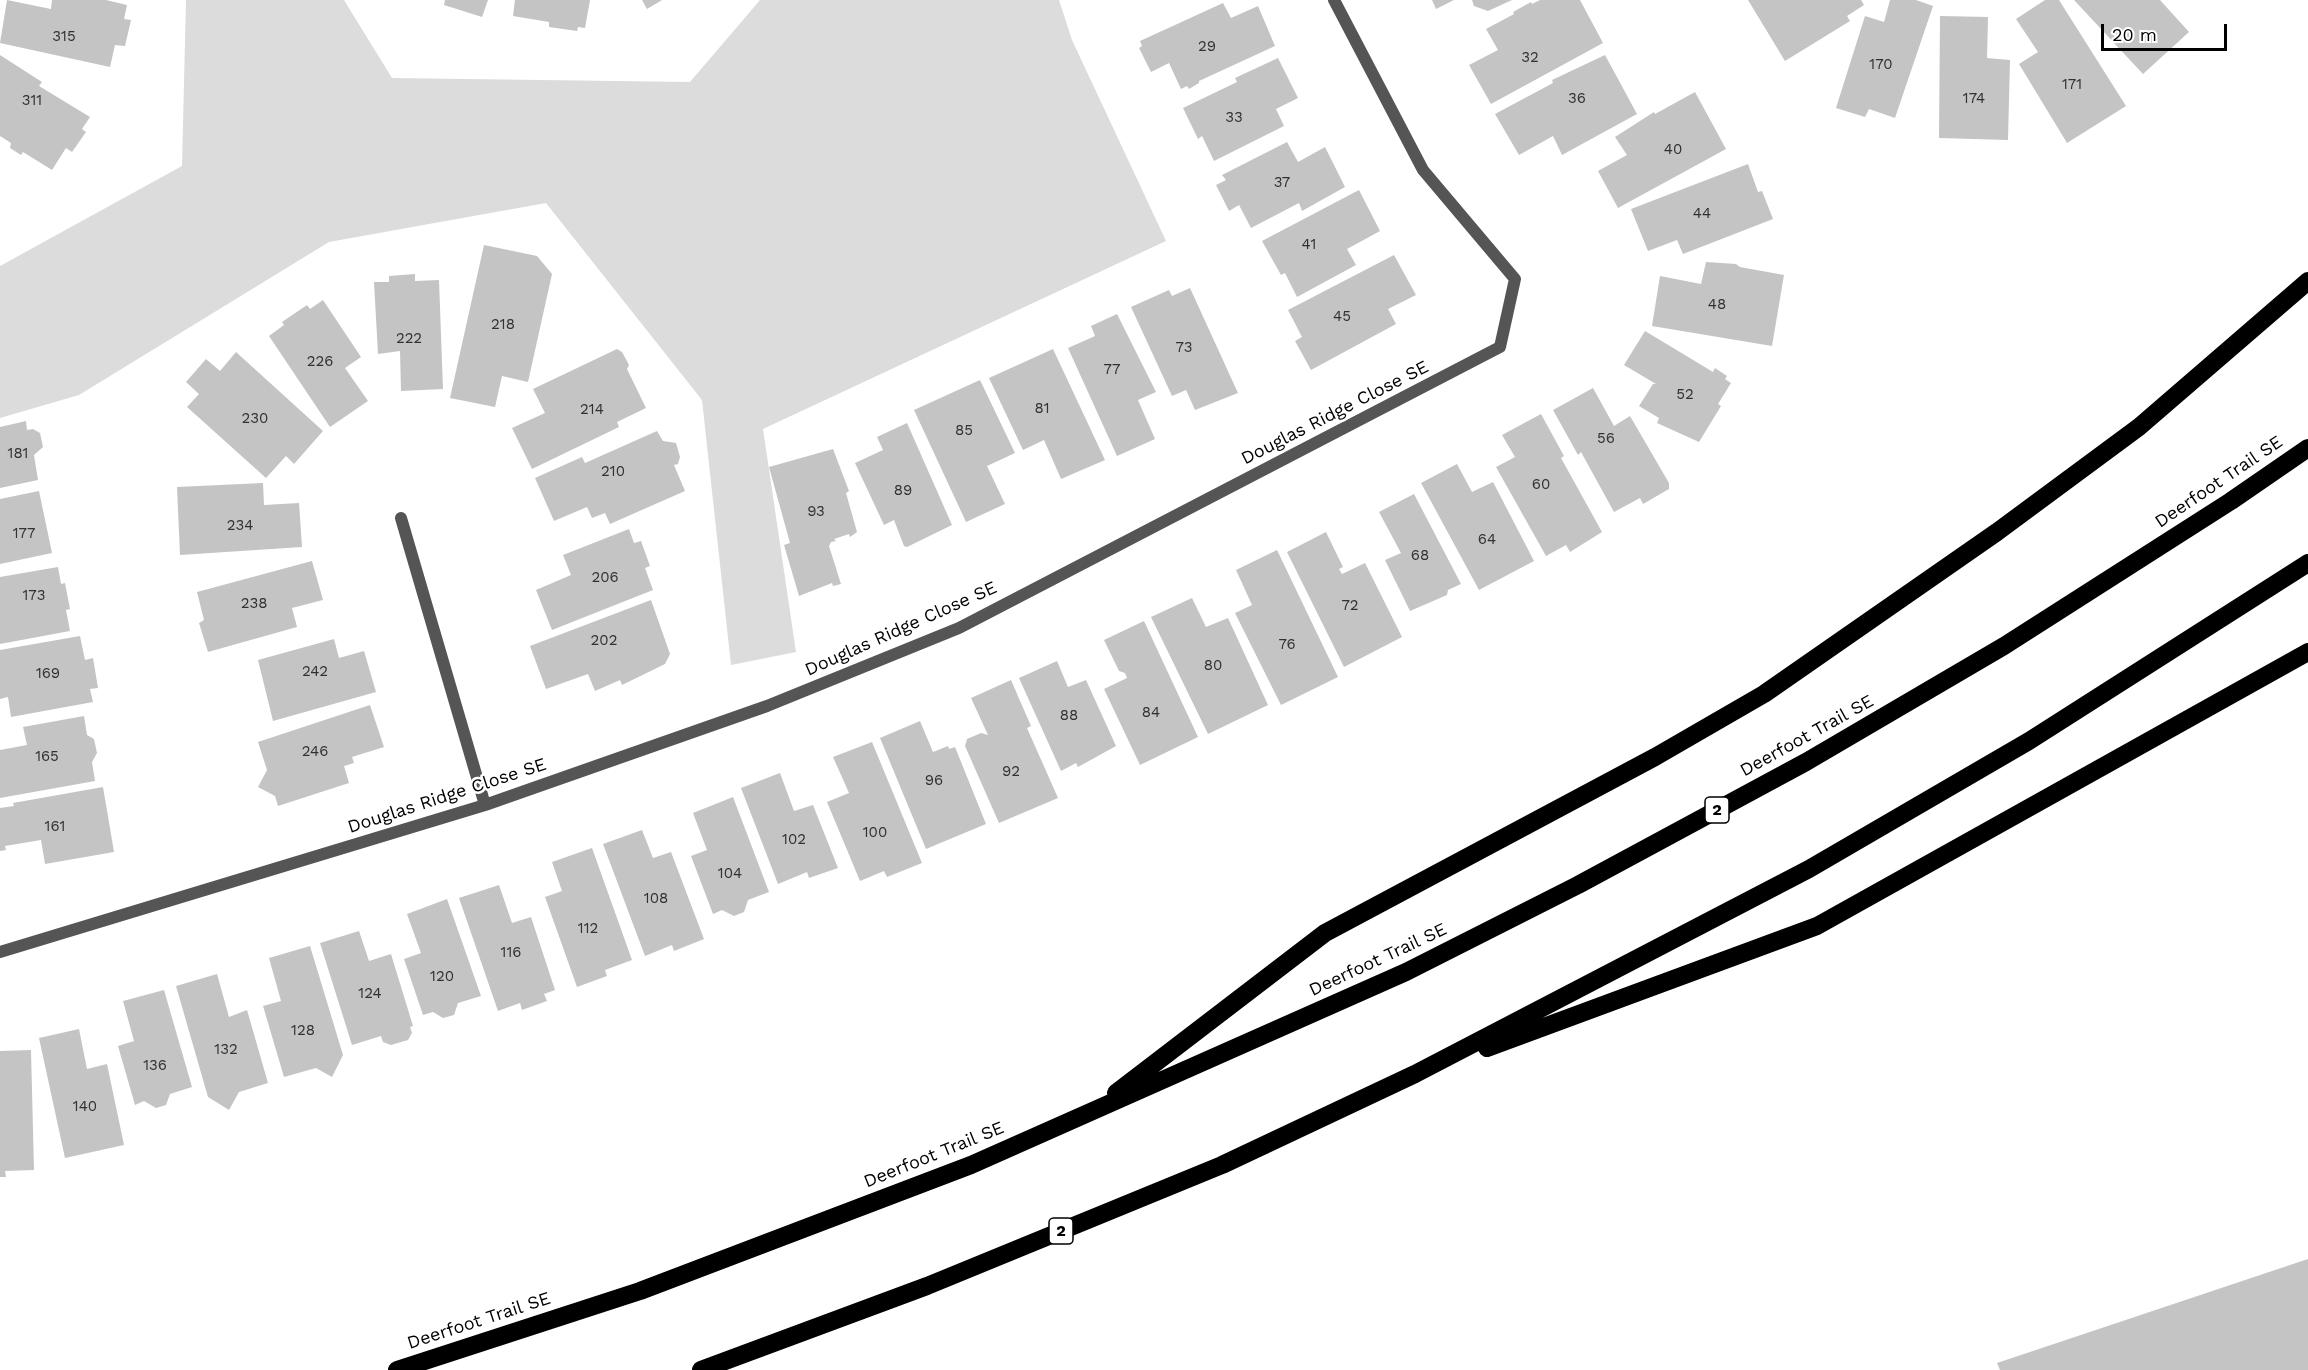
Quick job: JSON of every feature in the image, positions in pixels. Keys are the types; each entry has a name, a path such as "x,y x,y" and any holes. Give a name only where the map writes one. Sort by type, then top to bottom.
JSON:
{"highway":[{"path":"1092,1111 1324,933 1655,757 1764,694 1987,538 2139,427 2308,281"},
{"name":"Deerfoot Trail SE","path":"397,1370 640,1291 971,1165 1406,972 1578,885 1806,762 2004,646 2231,501 2308,448"},
{"name":"2","path":"701,1370 927,1286 1222,1165 1415,1074 1809,869 2029,741 2308,563"},
{"path":"1415,1074 1817,926 2308,652"}],"street":[{"name":"Douglas Ridge Close SE","path":"0,952 485,805 767,706 959,628 1500,347 1515,279 1423,170 1334,0"},
{"path":"401,518 485,805"}],"shaded area":[{"path":"186,0 344,0 392,78 690,82 760,0 1059,0 1072,40 1166,241 763,429 796,652 731,665 702,400 546,203 329,242 79,395 0,418 0,266 182,166"}],"building":[{"path":"7,0 51,9 52,0 106,0 127,5 124,19 131,20 125,46 115,45 110,67 0,43"},
{"path":"445,0 488,0 482,17 444,5"},
{"path":"515,0 590,0 585,28 578,27 577,31 549,27 549,22 513,16"},
{"path":"642,0 662,0 647,9"},
{"path":"1432,0 1454,0 1436,9"},
{"path":"1472,0 1512,0 1488,11 1474,6"},
{"path":"1540,0 1580,0 1603,43 1491,104 1469,65 1498,50 1486,29 1531,2 1532,4"},
{"path":"1748,0 1861,0 1864,5 1847,16 1850,21 1785,61"},
{"path":"1890,0 1916,0 1933,6 1895,118 1869,109 1865,117 1836,108 1865,16 1884,22"},
{"path":"2045,0 2059,0 2126,106 2067,143 2019,64 2038,52 2016,19"},
{"path":"2074,0 2160,0 2189,32 2143,74"},
{"path":"1223,3 1231,18 1258,6 1275,46 1199,81 1189,89 1187,86 1181,89 1169,63 1151,72 1139,48 1142,46 1140,41"},
{"path":"1940,16 1988,17 1987,58 2010,60 2008,140 1939,138"},
{"path":"0,55 42,82 39,86 90,117 82,129 86,132 72,152 66,148 52,170 23,152 21,155 10,148 11,143 0,136"},
{"path":"1605,55 1637,114 1562,155 1553,136 1519,155 1495,114 1553,83 1552,80"},
{"path":"1278,58 1298,98 1276,109 1284,126 1214,161 1202,136 1198,139 1183,108 1237,82 1235,78"},
{"path":"1695,92 1726,149 1618,208 1598,171 1627,155 1615,137 1654,112 1655,114"},
{"path":"1287,142 1298,162 1325,147 1345,187 1302,211 1299,203 1251,228 1239,205 1229,211 1216,185 1226,180 1222,175"},
{"path":"1748,164 1758,192 1762,191 1773,219 1683,254 1677,240 1648,251 1631,209"},
{"path":"1359,190 1380,231 1347,249 1356,265 1297,297 1285,273 1281,275 1262,241"},
{"path":"484,245 537,256 552,274 528,382 502,376 495,407 450,398"},
{"path":"1394,255 1416,295 1388,309 1396,324 1311,370 1295,341 1302,337 1288,310"},
{"path":"1706,262 1736,264 1740,267 1784,275 1772,346 1652,326 1660,276 1701,284"},
{"path":"415,274 415,281 439,280 443,389 401,391 400,351 378,354 374,282 389,282 389,276"},
{"path":"1190,288 1238,393 1195,410 1186,390 1172,396 1131,307 1169,290 1172,296"},
{"path":"323,300 361,357 345,368 368,401 330,427 269,336 284,325 282,322 307,305 310,309"},
{"path":"1117,314 1156,392 1138,400 1155,439 1117,456 1068,348 1095,336 1091,326"},
{"path":"1645,331 1713,372 1715,368 1727,376 1725,379 1731,383 1718,404 1721,406 1699,442 1657,423 1659,418 1639,406 1653,384 1656,384 1624,365"},
{"path":"617,349 622,352 629,365 627,369 646,408 617,422 619,427 532,469 512,428 545,413 533,389"},
{"path":"1053,349 1105,460 1061,479 1044,440 1023,450 989,378"},
{"path":"236,352 323,431 294,464 286,456 266,478 187,407 199,394 186,382 206,359 220,371"},
{"path":"980,380 1015,453 987,466 1005,504 966,522 914,410"},
{"path":"1593,388 1614,426 1630,416 1669,483 1669,489 1643,504 1640,498 1614,512 1581,452 1578,455 1553,410"},
{"path":"1541,414 1564,456 1561,458 1602,532 1570,552 1566,545 1546,556 1496,467 1515,457 1502,435"},
{"path":"26,421 27,430 33,429 40,433 43,447 34,455 38,480 0,488 0,427"},
{"path":"907,423 952,525 907,547 904,546 894,520 884,525 855,463 883,450 877,437"},
{"path":"657,431 663,441 676,443 680,457 678,464 674,465 685,491 610,524 605,513 592,518 587,507 554,521 535,478 582,457 585,463"},
{"path":"833,449 849,491 846,493 857,532 850,537 849,534 834,539 836,541 831,542 829,546 841,584 833,586 832,583 799,596 784,545 790,543 769,467"},
{"path":"1457,464 1472,492 1493,482 1534,561 1479,590 1421,483"},
{"path":"263,483 264,505 299,503 302,547 180,555 177,487"},
{"path":"39,491 52,553 0,564 0,499"},
{"path":"1414,494 1461,584 1448,590 1447,595 1410,611 1385,560 1401,553 1379,512"},
{"path":"629,529 634,543 641,541 650,566 645,568 653,590 552,630 536,590 571,575 563,555"},
{"path":"1326,532 1343,567 1339,569 1342,574 1365,563 1402,637 1344,667 1287,552"},
{"path":"1277,550 1338,677 1281,705 1235,613 1252,605 1236,570"},
{"path":"312,561 323,600 292,608 297,627 208,652 199,623 204,620 197,592"},
{"path":"58,567 61,584 65,583 70,609 66,610 70,631 0,644 0,577"},
{"path":"1192,598 1206,627 1228,618 1268,705 1208,734 1151,617"},
{"path":"651,600 670,654 665,664 622,685 620,680 595,691 588,674 546,689 530,646"},
{"path":"1144,621 1198,737 1140,765 1104,689 1127,678 1125,673 1119,671 1104,640"},
{"path":"80,636 85,660 93,658 98,688 90,689 93,702 11,717 8,697 0,699 0,650"},
{"path":"334,639 339,658 364,651 376,692 273,721 258,660"},
{"path":"1057,661 1068,687 1086,680 1116,746 1078,767 1076,763 1061,771 1019,678"},
{"path":"1011,680 1031,726 1027,728 1058,798 999,823 965,746 967,739 981,733 988,735 971,698"},
{"path":"370,705 384,747 352,757 354,763 344,766 349,783 278,806 275,796 258,787 267,770 258,742"},
{"path":"84,716 87,735 94,739 97,753 92,762 95,781 0,798 0,750 27,745 23,727"},
{"path":"920,721 933,752 948,746 949,749 955,747 986,824 926,849 880,738"},
{"path":"872,742 922,863 887,877 884,871 860,881 827,802 849,793 833,757"},
{"path":"780,773 794,811 813,805 838,868 809,878 807,872 778,884 741,788"},
{"path":"103,787 114,852 45,864 41,840 5,846 6,850 0,851 0,808 14,806 13,803"},
{"path":"733,797 769,892 748,900 744,912 734,916 722,910 713,914 691,856 707,850 693,813"},
{"path":"642,830 653,858 671,852 704,939 674,951 672,945 645,956 603,844"},
{"path":"592,848 632,960 605,970 607,976 577,987 545,897 562,891 552,862"},
{"path":"499,885 512,923 531,917 555,990 544,994 547,1001 522,1010 520,1003 498,1011 459,898"},
{"path":"447,899 481,996 458,1003 454,1015 443,1018 433,1012 423,1015 404,959 421,953 407,914"},
{"path":"359,931 369,961 391,954 413,1026 410,1027 412,1033 408,1040 391,1045 383,1042 381,1036 352,1045 320,943"},
{"path":"310,946 343,1055 332,1077 316,1068 284,1077 263,1006 281,1001 269,958"},
{"path":"217,974 229,1017 247,1010 268,1083 239,1092 229,1110 208,1097 176,986"},
{"path":"164,990 192,1087 170,1094 166,1105 156,1108 144,1101 135,1105 118,1046 134,1041 123,1001"},
{"path":"79,1029 87,1069 107,1064 124,1145 65,1158 39,1038"},
{"path":"31,1050 34,1170 5,1171 6,1177 0,1177 0,1051"},
{"path":"2308,1259 2308,1370 2000,1370 1997,1363"}]}
